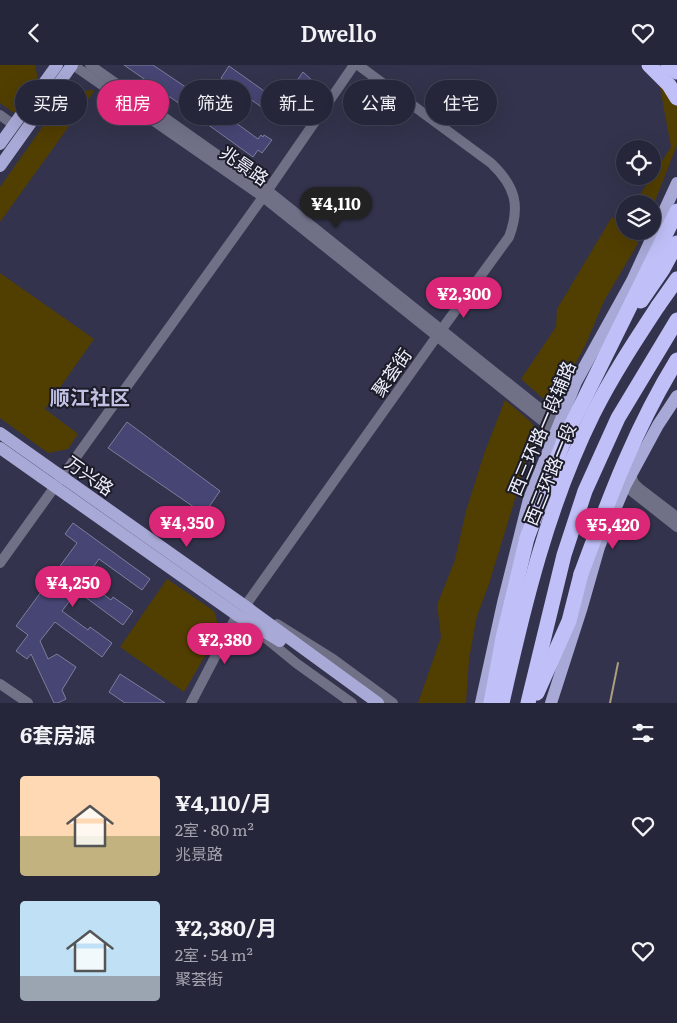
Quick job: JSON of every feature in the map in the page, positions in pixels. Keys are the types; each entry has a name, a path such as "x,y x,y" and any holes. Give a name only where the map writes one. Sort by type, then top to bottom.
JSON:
{"highway":[{"path":"649,65 669,85 677,98"},
{"path":"492,703 504,638 527,538 565,438 677,211"},
{"path":"606,356 677,243"},
{"name":"西三环路一段","path":"502,703 516,639 541,544 565,478 593,413 624,357 677,279"},
{"path":"528,703 564,555 585,491 618,418 677,320"},
{"path":"532,703 569,621 581,573 606,505 650,405 677,360"},
{"path":"659,390 677,370"}],"main road":[{"path":"0,144 57,65"},
{"path":"0,166 72,65"},
{"path":"667,68 677,86"},
{"name":"西三环路一段辅路","path":"481,703 529,499 576,382 632,281 677,183"},
{"path":"551,703 599,547 628,481 658,425 677,396"},
{"name":"万兴路","path":"0,433 58,481 241,611 353,694 378,703"},
{"path":"0,448 58,481"},
{"path":"353,694 365,703"}],"street":[{"name":"兆景路","path":"72,65 265,193"},
{"name":"兆景路","path":"90,65 265,193 557,427"},
{"path":"0,563 265,193 354,65"},
{"name":"聚荟街","path":"191,703 241,611 509,237 514,224 516,207 512,190 503,175 491,163 358,65"},
{"path":"667,68 677,81"},
{"path":"0,115 14,125"},
{"path":"628,481 634,483 677,517"},
{"path":"628,481 677,527"},
{"path":"241,611 296,635 393,703"},
{"path":"0,685 28,703"}],"shaded area":[{"path":"0,65 35,65 38,80 15,80 14,113 0,103"},
{"path":"665,77 677,103 677,145 657,195 640,195 646,185 661,185 661,162 671,147 660,87"},
{"path":"95,90 87,101 87,91"},
{"path":"44,125 70,125 0,222 0,187"},
{"path":"612,217 616,220 616,240 639,240 637,245 604,301 585,346 555,401 546,401 521,379 556,327 557,309"},
{"path":"0,273 94,339 45,409 78,434 68,449 48,453 0,418"},
{"path":"505,400 531,422 536,431 488,587 477,616 469,659 466,703 418,703 441,637 437,605 455,560 466,511 484,454"},
{"path":"167,579 214,611 220,630 184,692 120,647"}],"building":[{"path":"124,65 153,65 179,83 179,103 169,96 169,80 146,80"},
{"path":"229,66 249,80 224,80 221,78"},
{"path":"303,72 312,80 297,80"},
{"path":"251,82 261,89 261,107 251,100"},
{"path":"209,125 239,125 258,139 261,135 263,137 264,135 272,140 262,153 258,150 253,157"},
{"path":"127,422 220,491 204,514 108,448"},
{"path":"73,523 150,579 142,590 99,559 88,574 91,576 87,582 111,600 113,597 133,611 123,625 77,591 62,611 88,630 90,627 112,643 102,657 55,622 40,641 48,659 57,654 76,667 62,690 66,699 54,703 31,654 27,659 16,651 28,635 16,626 77,543 65,534"},
{"path":"120,674 165,703 125,703 109,692"}],"waterway":[{"path":"610,703 618,663"}],"district":[{"name":"顺江社区","path":"90,396"}]}
